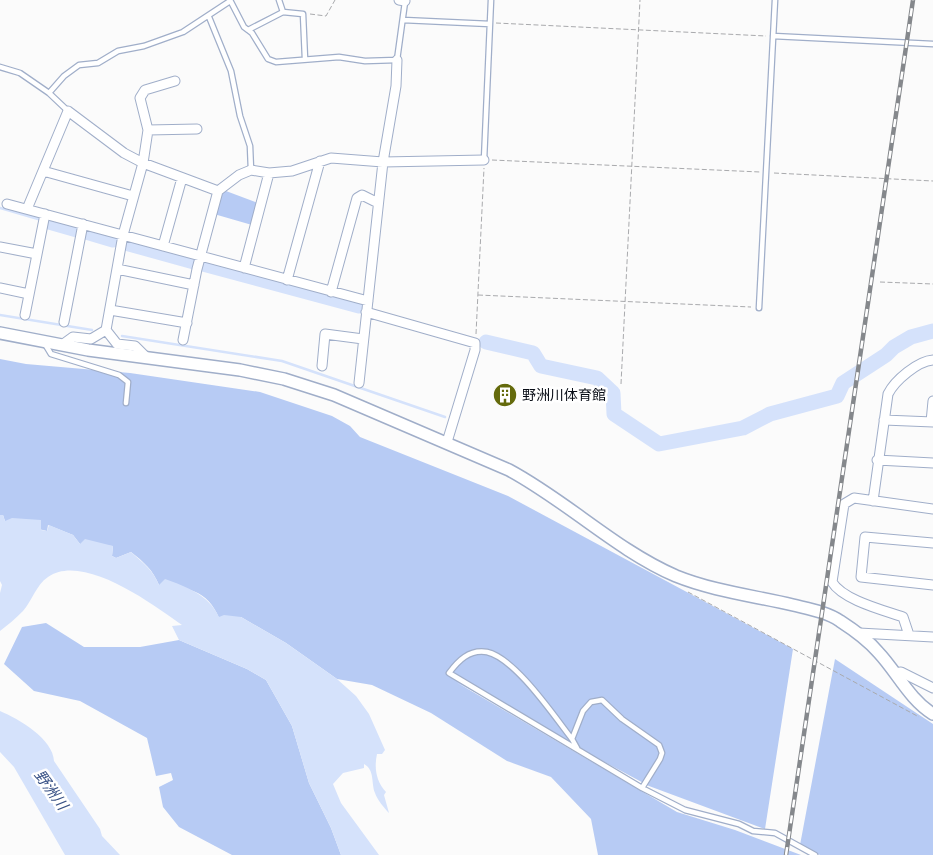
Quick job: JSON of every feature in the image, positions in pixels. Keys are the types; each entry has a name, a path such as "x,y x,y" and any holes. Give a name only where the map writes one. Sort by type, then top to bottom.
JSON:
{"street":[{"path":"359,383 378,203 396,86 397,60"},
{"path":"62,345 73,337 91,339 106,330 123,235 143,163 148,130 140,98 145,90 175,81"},
{"path":"28,210 68,112 124,153 143,163 218,191"},
{"path":"148,130 197,129"},
{"path":"184,340 194,285 218,191 239,175 251,170 269,173 292,171 320,161 343,158 383,162 484,160"},
{"path":"287,280 320,161"},
{"path":"43,171 133,196"},
{"path":"244,268 269,173"},
{"path":"163,246 182,178"},
{"path":"331,292 357,198 362,195 378,203"},
{"path":"7,204 368,301"},
{"path":"24,315 45,214"},
{"path":"64,322 83,224"},
{"path":"0,247 37,254"},
{"path":"117,269 194,285"},
{"path":"0,288 29,294"},
{"path":"110,310 187,322"},
{"path":"366,312 475,343 476,350 447,442"},
{"path":"106,330 117,344 135,346 146,357"},
{"path":"0,333 62,345 240,370 284,379 334,395 447,442 531,481 641,559 677,576 727,591 811,610 837,619 859,633 879,652 928,717"},
{"path":"322,366 325,334 363,339"},
{"path":"873,501 877,460 888,394 891,387 924,360 933,360"},
{"path":"884,420 932,422 933,401"},
{"path":"877,460 933,463"},
{"path":"909,635 903,617 837,590 832,582 844,504 854,498 933,509"},
{"path":"933,542 865,537 861,578 933,586"},
{"path":"859,633 933,637"},
{"path":"895,673 901,672 933,688"}],"lane":[{"path":"49,93 60,80 79,65 98,63 118,51 164,40 183,32 208,18 230,0 244,27 268,60 287,62 339,57 365,60 397,60 403,0"},
{"path":"279,0 284,12"},
{"path":"484,160 491,0"},
{"path":"759,308 775,0"},
{"path":"248,30 284,12 304,14 305,59"},
{"path":"208,18 231,71 240,116 250,146 251,170"},
{"path":"402,20 490,24"},
{"path":"773,36 933,44"},
{"path":"0,67 20,73 49,93 68,112"},
{"path":"43,341 51,354 119,375 128,382 126,403"},
{"path":"578,750 572,738 528,684 508,663 487,652 472,653 459,660 449,673 578,750 642,788 685,810 739,824 753,831 775,833 815,855"},
{"path":"572,738 583,711 591,702 602,700 622,719 660,746 662,753 660,760 642,788"}],"path":[{"path":"304,14 326,16 335,0"},
{"path":"621,384 640,0"},
{"path":"490,24 773,36"},
{"path":"475,343 484,160 933,181"},
{"path":"880,282 933,284"},
{"path":"478,295 625,300 759,308"},
{"path":"688,592 928,717"}],"shaded area":[{"path":"226,191 258,203 252,225 214,214 220,193"},
{"path":"0,359 26,364 130,373 260,392 332,416 350,426 360,437 508,496 793,649 765,829 649,786 456,682 677,812 735,830 801,855 598,855 591,819 551,777 507,761 431,713 372,685 337,679 286,643 241,617 219,618 209,601 195,592 178,587 159,585 148,567 131,552 116,558 112,556 113,546 80,544 73,535 48,525 47,531 5,521 3,515 0,515"},
{"path":"46,623 84,647 140,647 179,640 247,669 266,680 292,726 309,783 331,828 341,855 232,855 179,827 163,807 159,787 173,780 171,773 156,776 147,738 80,701 34,691 4,664 22,627"},
{"path":"835,659 933,724 933,855 820,855 800,845"}],"water":[{"path":"0,515 3,515 5,521 12,518 41,520 41,530 47,531 49,525 73,535 80,544 85,539 113,546 112,556 116,558 131,552 151,571 159,585 165,579 189,589 203,597 215,609 219,617 224,615 241,617 286,643 337,679 356,696 369,714 385,750 382,754 377,754 376,769 378,779 386,792 384,795 389,813 376,795 370,770 364,764 364,768 343,773 333,784 341,803 379,855 341,855 331,828 309,783 292,726 266,680 247,669 179,640 172,626 182,625 137,594 98,576 80,571 63,571 44,580 23,611 0,631 0,593 2,585 0,581"},
{"name":"野洲川","path":"0,711 34,731 48,745 54,761 100,829 102,836 120,855 65,855 14,767 0,752"}],"waterway":[{"path":"0,208 38,219"},
{"path":"49,222 77,230"},
{"path":"86,232 113,240"},
{"path":"129,244 194,262"},
{"path":"203,264 359,306"},
{"path":"0,315 92,330"},
{"path":"486,342 533,353 541,366 597,378 613,393 614,414 659,444 743,428 770,414 837,396 843,383 886,355 894,347 911,337 933,331"},
{"path":"122,336 282,361 445,417"}],"railway":[{"path":"786,855 913,0"}],"place":[{"name":"野洲川体育館","path":"505,395"}]}
